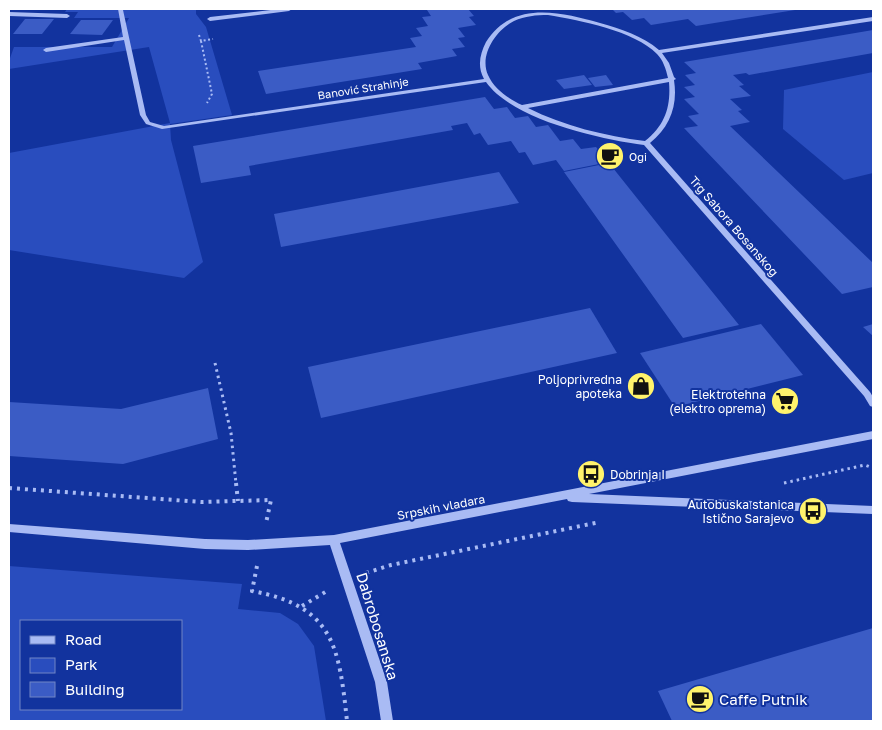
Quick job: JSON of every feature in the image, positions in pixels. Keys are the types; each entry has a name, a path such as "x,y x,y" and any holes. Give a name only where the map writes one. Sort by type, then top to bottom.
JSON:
{"street":[{"path":"210,19 289,9"},
{"path":"524,9 532,14"},
{"path":"46,50 127,38 120,10"},
{"path":"548,13 583,20 642,41 659,52 667,64 673,79 671,111 662,130 646,143 610,139 521,107 501,94 487,80 482,69 490,38 508,22 532,14 548,13"},
{"path":"9,14 67,16"},
{"path":"659,52 873,19"},
{"name":"Banović Strahinje","path":"127,38 143,115 148,123 164,128 188,126 242,116 487,80"},
{"path":"521,107 673,79"},
{"name":"Trg Sabora Bosanskog","path":"646,143 867,394 873,404"},
{"name":"Srpskih vladara","path":"9,528 205,544 262,544 334,540 873,435"},
{"path":"557,497 873,510"},
{"name":"Dabrobosanska","path":"334,540 381,682 386,721"}],"path":[{"path":"188,126 207,104 212,94 201,41"},
{"path":"215,363 231,432 238,501"},
{"path":"778,485 865,465 873,468"},
{"path":"9,488 202,502 272,500 252,591 285,598 302,606 317,617 330,636 339,658 347,721"},
{"path":"302,606 348,579 391,565 606,521"}],"green space":[{"path":"67,9 196,9 196,14 206,27 232,115 170,124 171,140 203,262 184,278 9,250 9,153 170,123 149,47 9,69 9,61 14,47 112,47 129,18 74,18 78,12 65,12"},
{"path":"873,72 873,173 844,180 783,129 784,90"},
{"path":"9,566 242,584 238,609 280,613 298,624 314,646 326,721 9,721"}],"building":[{"path":"468,9 474,16 469,17 476,25 458,28 465,37 458,38 465,47 452,49 457,56 418,63 422,69 266,94 258,71 416,47 410,38 422,36 416,28 428,26 422,17 431,16 427,10"},
{"path":"612,9 795,10 696,26 688,19 651,25 644,18 632,20 623,12 616,13"},
{"path":"25,19 54,19 42,34 13,34"},
{"path":"81,20 113,20 102,35 70,34"},
{"path":"873,30 873,53 749,75 746,73 733,75 744,85 739,86 751,96 730,99 742,110 738,111 750,122 730,126 873,263 873,287 842,294 684,128 698,126 688,116 699,114 684,99 695,97 684,87 695,85 685,75 696,73 684,62"},
{"path":"584,75 592,85 564,89 556,80"},
{"path":"606,75 613,85 595,87 588,78"},
{"path":"485,97 494,109 507,107 515,118 528,116 536,127 548,125 560,141 573,139 581,149 596,147 609,162 564,171 556,160 533,165 525,152 519,153 511,141 488,145 480,133 474,135 467,123 451,126 453,130 249,166 251,175 201,183 193,146"},
{"path":"609,163 739,325 683,338 564,172"},
{"path":"499,172 519,203 281,247 274,214"},
{"path":"590,308 617,353 321,418 308,367"},
{"path":"761,324 803,375 675,407 640,353"},
{"path":"873,324 873,336 863,327"},
{"path":"208,388 218,439 123,464 9,456 9,402 121,409"},
{"path":"873,628 873,721 672,721 658,691"}],"place":[{"name":"Ogi","path":"610,156"},
{"name":"Poljoprivredna apoteka","path":"641,386"},
{"name":"Elektrotehna (elektro oprema)","path":"785,401"},
{"name":"Dobrinja I","path":"591,474"},
{"name":"Autobuska stanica Istično Sarajevo","path":"813,511"},
{"name":"Caffe Putnik","path":"700,699"}]}
